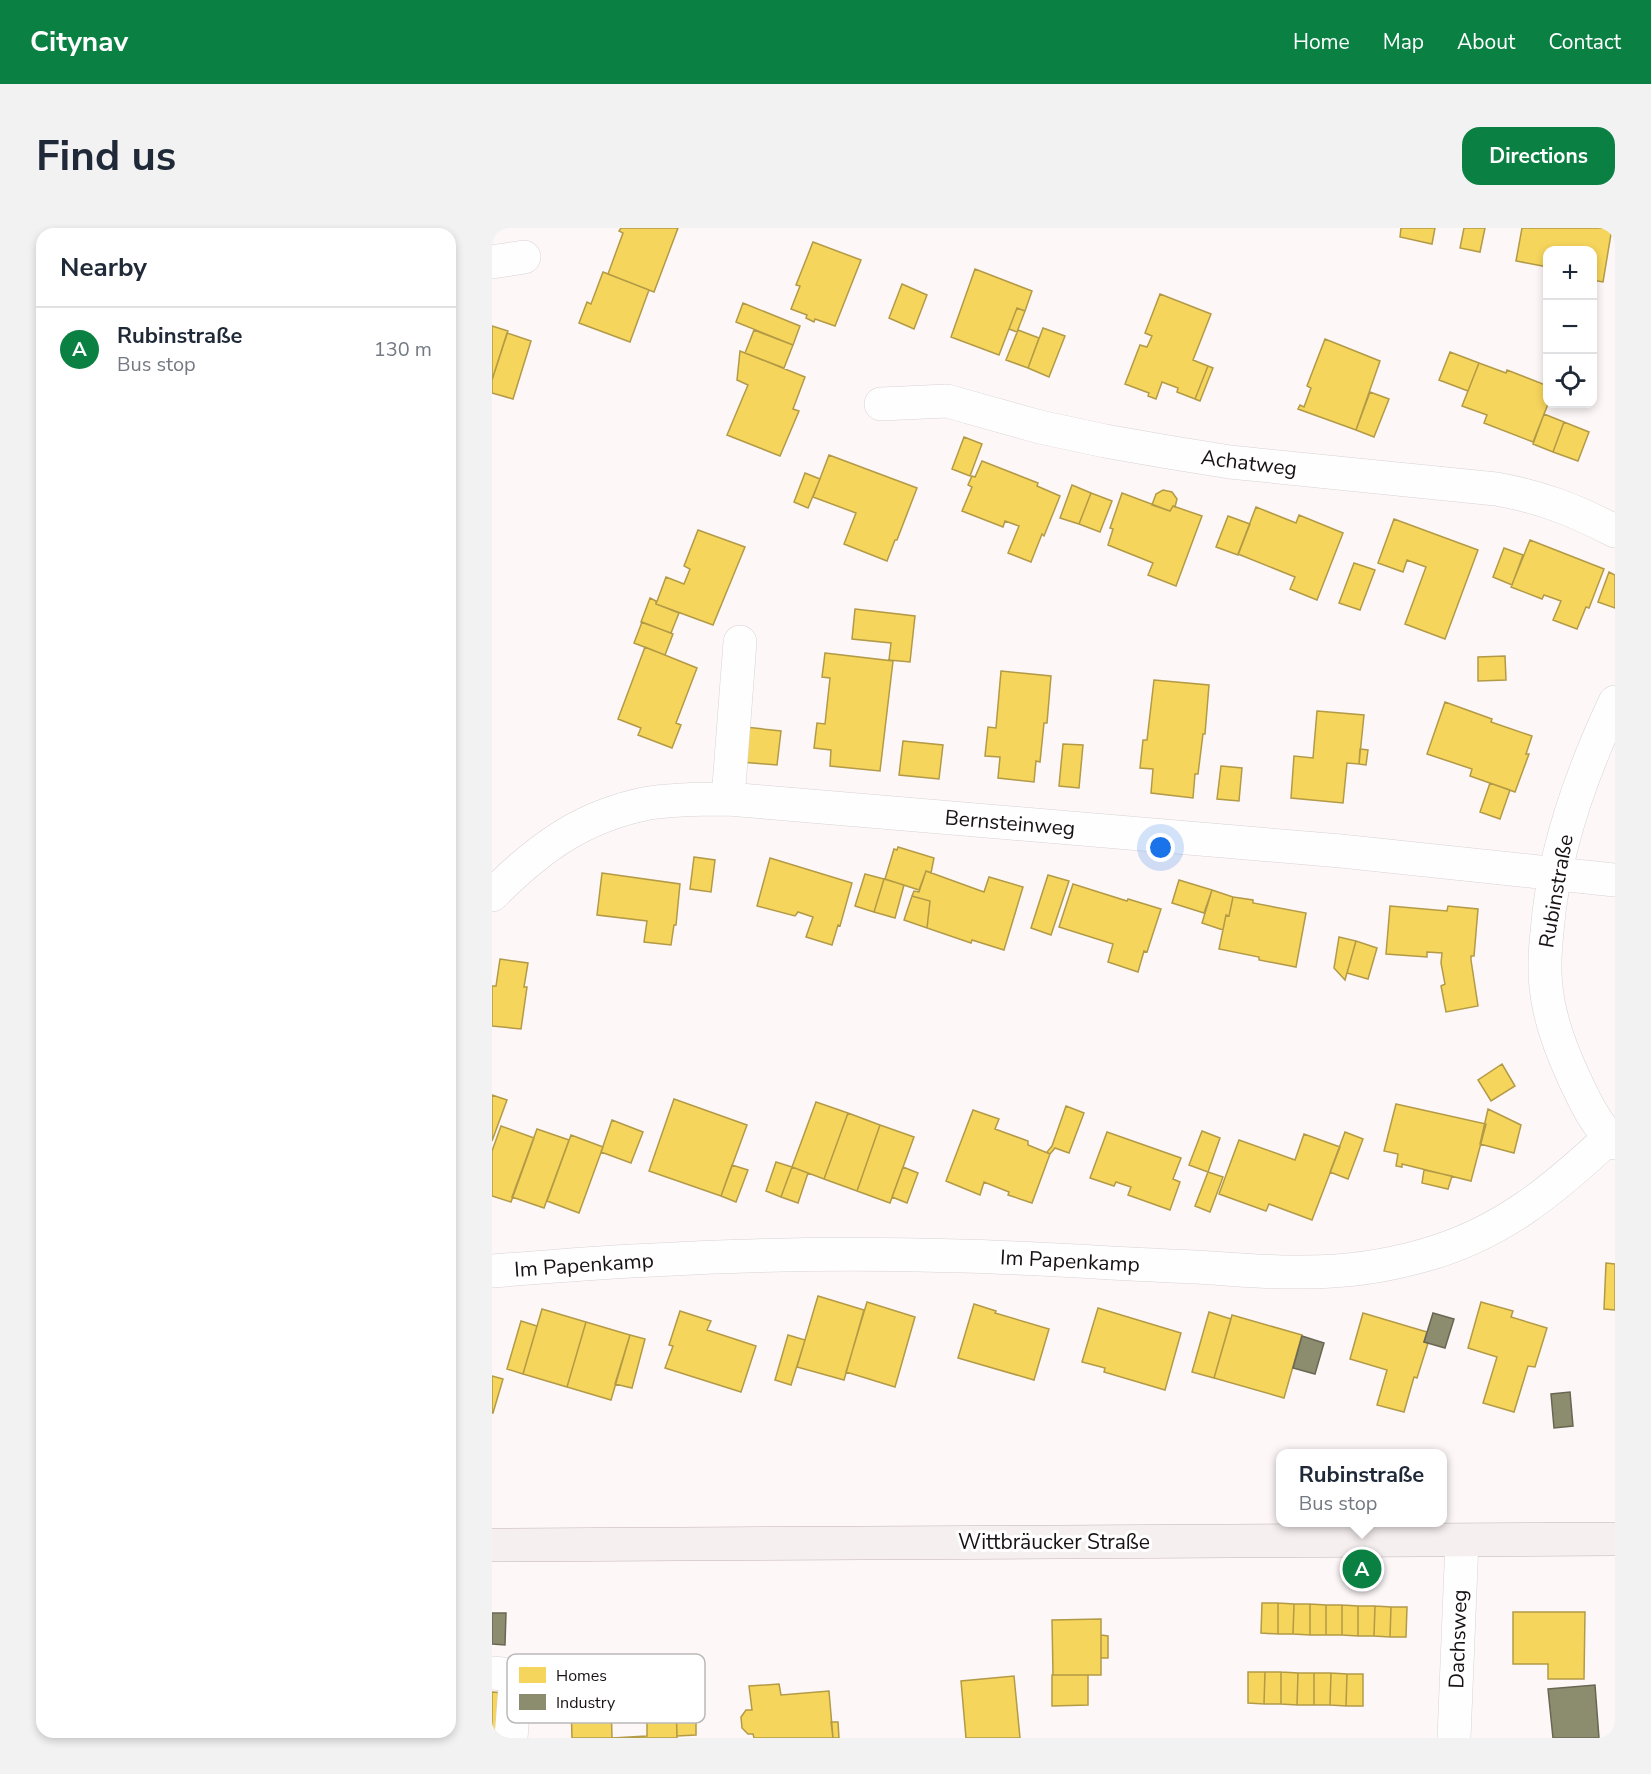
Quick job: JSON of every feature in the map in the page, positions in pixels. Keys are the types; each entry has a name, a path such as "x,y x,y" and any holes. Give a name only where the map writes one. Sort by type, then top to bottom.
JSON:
{"main road":[{"name":"Wittbräucker Straße","path":"492,1545 1615,1539"}],"street":[{"path":"492,262 524,256"},
{"name":"Achatweg","path":"881,404 947,401 1040,427 1105,441 1230,462 1496,489 1523,494 1563,507 1615,531"},
{"path":"728,799 740,642"},
{"name":"Rubinstraße","path":"1612,1140 1597,1122 1568,1065 1554,1024 1546,987 1545,957 1555,874 1571,813 1615,702"},
{"name":"Bernsteinweg","path":"492,895 543,849 579,827 610,813 651,803 728,799 1341,852 1615,880"},
{"name":"Im Papenkamp","path":"492,1271 664,1259 880,1255 964,1256 1305,1272 1364,1268 1396,1262 1459,1244 1501,1224 1536,1201 1612,1140"},
{"name":"Dachsweg","path":"1454,1738 1462,1541"},
{"path":"492,1673 507,1674"},
{"path":"511,1738 512,1723"}],"building: Homes":[{"path":"621,228 678,228 654,292 608,274 623,233 619,231"},
{"path":"1401,228 1435,228 1432,244 1400,237"},
{"path":"1464,228 1485,228 1480,252 1460,248"},
{"path":"1522,228 1612,228 1603,282 1597,281 1597,246 1543,246 1543,266 1516,261"},
{"path":"813,242 861,260 835,326 815,319 814,322 806,318 807,315 791,309 800,286 796,285"},
{"path":"975,269 1032,291 1025,311 1017,308 999,355 951,337"},
{"path":"603,272 649,290 630,342 579,323 587,302 591,304"},
{"path":"902,284 927,295 914,329 889,318"},
{"path":"1160,294 1211,314 1193,360 1208,366 1195,399 1177,392 1178,388 1162,382 1156,399 1148,396 1149,393 1125,384 1140,345 1147,347 1152,336 1145,333"},
{"path":"743,303 800,326 793,345 736,322"},
{"path":"1017,308 1025,311 1017,332 1009,329"},
{"path":"492,326 508,331 492,380"},
{"path":"1043,328 1065,336 1049,377 1028,368"},
{"path":"754,330 793,345 784,368 745,353"},
{"path":"1018,330 1039,338 1028,368 1006,360"},
{"path":"507,333 531,341 513,399 492,393 492,380"},
{"path":"1325,339 1380,361 1356,430 1298,409 1300,405 1304,407 1311,388 1307,386"},
{"path":"740,351 805,377 793,409 799,411 780,456 727,435 748,385 737,380"},
{"path":"1450,352 1479,363 1468,391 1439,380"},
{"path":"1479,363 1506,373 1507,370 1543,384 1543,408 1546,408 1533,442 1484,423 1487,415 1462,406"},
{"path":"1208,366 1213,368 1200,401 1195,399"},
{"path":"1370,392 1389,399 1374,437 1356,430"},
{"path":"1544,414 1564,422 1553,452 1533,444"},
{"path":"1564,422 1589,432 1578,461 1553,452"},
{"path":"964,437 982,444 970,476 952,469"},
{"path":"829,455 917,488 887,561 844,544 856,513 813,497"},
{"path":"982,461 1038,483 1037,486 1060,496 1031,562 1008,553 1019,526 1005,521 1003,527 962,511 972,487 968,485 972,476 975,477"},
{"path":"805,473 820,479 808,508 794,502"},
{"path":"1072,485 1091,493 1079,524 1060,518"},
{"path":"1163,490 1172,492 1177,499 1175,507 1173,506 1170,511 1152,505 1156,494"},
{"path":"1091,493 1112,501 1100,532 1079,524"},
{"path":"1122,493 1170,511 1173,506 1202,516 1176,586 1148,575 1153,563 1108,545 1113,529 1110,528"},
{"path":"1256,507 1296,523 1299,515 1343,533 1317,600 1290,589 1295,577 1238,554"},
{"path":"1228,516 1250,524 1238,555 1216,547"},
{"path":"1394,519 1478,550 1445,639 1405,624 1426,567 1407,560 1403,572 1378,563"},
{"path":"698,530 745,547 713,625 656,604 666,577 684,584 690,569 684,566"},
{"path":"1530,540 1604,569 1589,608 1586,607 1577,629 1553,620 1561,601 1544,595 1542,599 1511,587"},
{"path":"1504,548 1523,555 1512,585 1493,577"},
{"path":"1354,563 1375,570 1360,610 1339,603"},
{"path":"1609,572 1615,575 1615,608 1598,602"},
{"path":"650,598 656,601 656,604 679,613 671,633 641,622"},
{"path":"855,609 915,616 910,662 889,660 891,643 852,639"},
{"path":"642,622 673,634 665,655 634,643"},
{"path":"645,647 697,668 676,723 681,725 672,748 638,735 641,728 618,719"},
{"path":"825,653 893,661 880,771 830,766 831,750 814,748 817,723 825,724 830,678 822,677"},
{"path":"1505,656 1506,680 1478,681 1478,657"},
{"path":"1001,671 1051,676 1047,723 1044,723 1040,762 1036,761 1034,782 998,778 1000,757 985,756 988,727 996,728"},
{"path":"1154,680 1209,685 1205,734 1203,734 1198,774 1195,774 1193,798 1151,793 1153,769 1140,768 1143,740 1147,740"},
{"path":"1445,702 1492,719 1491,722 1532,736 1526,754 1529,754 1515,792 1470,776 1472,769 1427,754"},
{"path":"1317,711 1364,715 1359,764 1347,763 1343,803 1291,798 1294,756 1313,758"},
{"path":"745,727 781,731 777,765 741,762"},
{"path":"903,741 943,745 939,779 899,775"},
{"path":"1063,744 1083,745 1079,788 1059,786"},
{"path":"1360,749 1368,750 1366,765 1359,764"},
{"path":"1221,766 1242,768 1239,801 1217,799"},
{"path":"1490,783 1510,790 1500,819 1480,812"},
{"path":"898,847 934,858 931,873 926,871 919,890 885,879 894,849 897,850"},
{"path":"694,857 715,860 711,892 690,889"},
{"path":"770,858 852,883 832,945 806,937 813,917 798,912 795,916 757,906"},
{"path":"926,871 984,892 989,877 1023,887 1004,950 972,940 971,943 927,928 930,901 912,896 914,891 919,892"},
{"path":"602,873 680,884 676,925 674,925 671,945 644,942 647,921 597,915"},
{"path":"865,874 884,879 874,912 855,906"},
{"path":"1048,875 1069,881 1051,935 1031,928"},
{"path":"884,879 904,885 895,918 874,912"},
{"path":"1179,880 1212,890 1204,913 1172,903"},
{"path":"1073,884 1161,909 1138,972 1108,962 1113,944 1059,927"},
{"path":"1212,890 1233,897 1223,930 1202,923"},
{"path":"912,896 930,901 927,928 904,920"},
{"path":"1233,897 1306,913 1296,967 1219,949 1226,915 1229,916"},
{"path":"1390,906 1447,911 1448,906 1478,909 1474,956 1471,956 1471,960 1478,1006 1446,1012 1441,986 1445,984 1441,963 1442,953 1427,952 1427,957 1386,954"},
{"path":"1339,937 1356,941 1345,980 1334,968"},
{"path":"1356,941 1377,948 1368,979 1347,973"},
{"path":"500,959 528,963 521,1029 492,1026 492,986 496,986"},
{"path":"1502,1064 1515,1086 1491,1101 1478,1080"},
{"path":"492,1095 507,1100 492,1141"},
{"path":"674,1099 747,1125 721,1196 649,1171"},
{"path":"816,1102 848,1113 824,1179 792,1167"},
{"path":"1396,1104 1486,1124 1471,1181 1402,1164 1402,1167 1396,1166 1398,1154 1384,1151"},
{"path":"1066,1106 1084,1113 1069,1153 1055,1148 1050,1154 1047,1152 1052,1146"},
{"path":"1488,1109 1521,1125 1514,1153 1480,1144"},
{"path":"973,1110 999,1119 995,1129 1028,1141 1028,1145 1050,1154 1032,1203 1008,1195 1009,1192 984,1182 980,1195 946,1181"},
{"path":"848,1113 880,1125 857,1191 824,1179"},
{"path":"612,1120 643,1132 631,1163 601,1152"},
{"path":"880,1125 914,1137 890,1203 857,1191"},
{"path":"501,1126 534,1138 511,1202 492,1196 492,1151"},
{"path":"537,1129 569,1140 544,1208 512,1197"},
{"path":"1202,1131 1220,1138 1208,1172 1189,1165"},
{"path":"1107,1132 1181,1158 1173,1179 1180,1182 1170,1210 1128,1195 1131,1187 1116,1182 1114,1186 1090,1178"},
{"path":"1345,1132 1363,1139 1348,1179 1330,1172"},
{"path":"1304,1134 1340,1147 1312,1220 1269,1204 1266,1211 1219,1194 1239,1140 1295,1160"},
{"path":"571,1135 603,1147 579,1213 547,1201"},
{"path":"776,1162 792,1167 781,1197 766,1191"},
{"path":"732,1165 748,1170 736,1202 721,1196"},
{"path":"792,1167 808,1173 798,1203 781,1197"},
{"path":"903,1167 918,1173 907,1203 892,1197"},
{"path":"1424,1170 1452,1176 1448,1189 1422,1183"},
{"path":"1208,1172 1223,1177 1210,1212 1195,1206"},
{"path":"1606,1263 1615,1264 1615,1310 1604,1309"},
{"path":"818,1296 864,1310 844,1380 797,1367"},
{"path":"867,1302 915,1317 895,1387 846,1372"},
{"path":"1481,1302 1513,1311 1511,1317 1547,1328 1535,1367 1528,1366 1514,1412 1483,1403 1497,1357 1468,1348"},
{"path":"974,1304 996,1311 995,1313 1049,1329 1034,1380 958,1358"},
{"path":"1098,1308 1181,1333 1165,1390 1104,1372 1105,1368 1082,1362"},
{"path":"542,1309 586,1322 567,1387 523,1374"},
{"path":"680,1311 711,1321 707,1330 756,1346 741,1392 665,1368 673,1346 669,1345"},
{"path":"1209,1312 1231,1319 1214,1378 1192,1372"},
{"path":"1363,1313 1427,1332 1424,1342 1428,1343 1417,1378 1414,1377 1404,1412 1377,1405 1387,1370 1350,1359"},
{"path":"1232,1315 1302,1335 1284,1398 1214,1378"},
{"path":"521,1321 537,1326 523,1374 507,1369"},
{"path":"586,1322 630,1335 611,1400 567,1387"},
{"path":"630,1335 645,1339 632,1388 615,1384"},
{"path":"788,1335 805,1340 791,1385 775,1380"},
{"path":"492,1376 503,1379 493,1413 492,1413"},
{"path":"1262,1603 1278,1603 1278,1634 1261,1633"},
{"path":"1278,1603 1294,1604 1293,1634 1278,1634"},
{"path":"1294,1604 1310,1604 1310,1635 1293,1634"},
{"path":"1310,1604 1326,1605 1326,1635 1310,1635"},
{"path":"1326,1605 1342,1605 1342,1635 1326,1635"},
{"path":"1342,1605 1358,1606 1358,1636 1342,1635"},
{"path":"1358,1606 1375,1606 1374,1636 1358,1636"},
{"path":"1375,1606 1391,1607 1390,1637 1374,1636"},
{"path":"1391,1607 1407,1607 1406,1637 1390,1637"},
{"path":"1513,1612 1585,1612 1584,1679 1548,1679 1548,1664 1513,1664"},
{"path":"1101,1619 1101,1675 1053,1675 1052,1620"},
{"path":"1101,1635 1108,1636 1108,1658 1101,1658"},
{"path":"1248,1672 1265,1672 1264,1704 1248,1703"},
{"path":"1265,1672 1281,1672 1281,1704 1264,1704"},
{"path":"1281,1672 1298,1673 1297,1705 1281,1704"},
{"path":"1298,1673 1314,1673 1314,1705 1297,1705"},
{"path":"1314,1673 1331,1673 1330,1705 1314,1705"},
{"path":"1331,1673 1347,1674 1346,1706 1330,1705"},
{"path":"1347,1674 1363,1674 1363,1706 1346,1706"},
{"path":"1052,1675 1088,1675 1088,1705 1052,1706"},
{"path":"1014,1676 1020,1738 966,1738 961,1681"},
{"path":"779,1684 781,1695 829,1691 833,1738 754,1738 753,1734 748,1734 742,1728 741,1717 746,1710 752,1710 749,1686"},
{"path":"492,1692 505,1693 503,1738 492,1738"},
{"path":"831,1722 838,1722 839,1738 833,1738"},
{"path":"572,1723 612,1723 612,1738 572,1738"},
{"path":"647,1723 677,1723 677,1738 612,1738 647,1736"},
{"path":"677,1723 696,1723 696,1735 677,1736"}],"building: Industry":[{"path":"1433,1313 1454,1319 1445,1348 1424,1342"},
{"path":"1302,1336 1324,1343 1315,1374 1293,1368"},
{"path":"1570,1392 1573,1426 1554,1428 1551,1394"},
{"path":"492,1613 506,1613 505,1645 492,1644"},
{"path":"1595,1685 1599,1738 1553,1738 1548,1689"}],"place":[{"name":"Rubinstraße","path":"1362,1569"}]}
